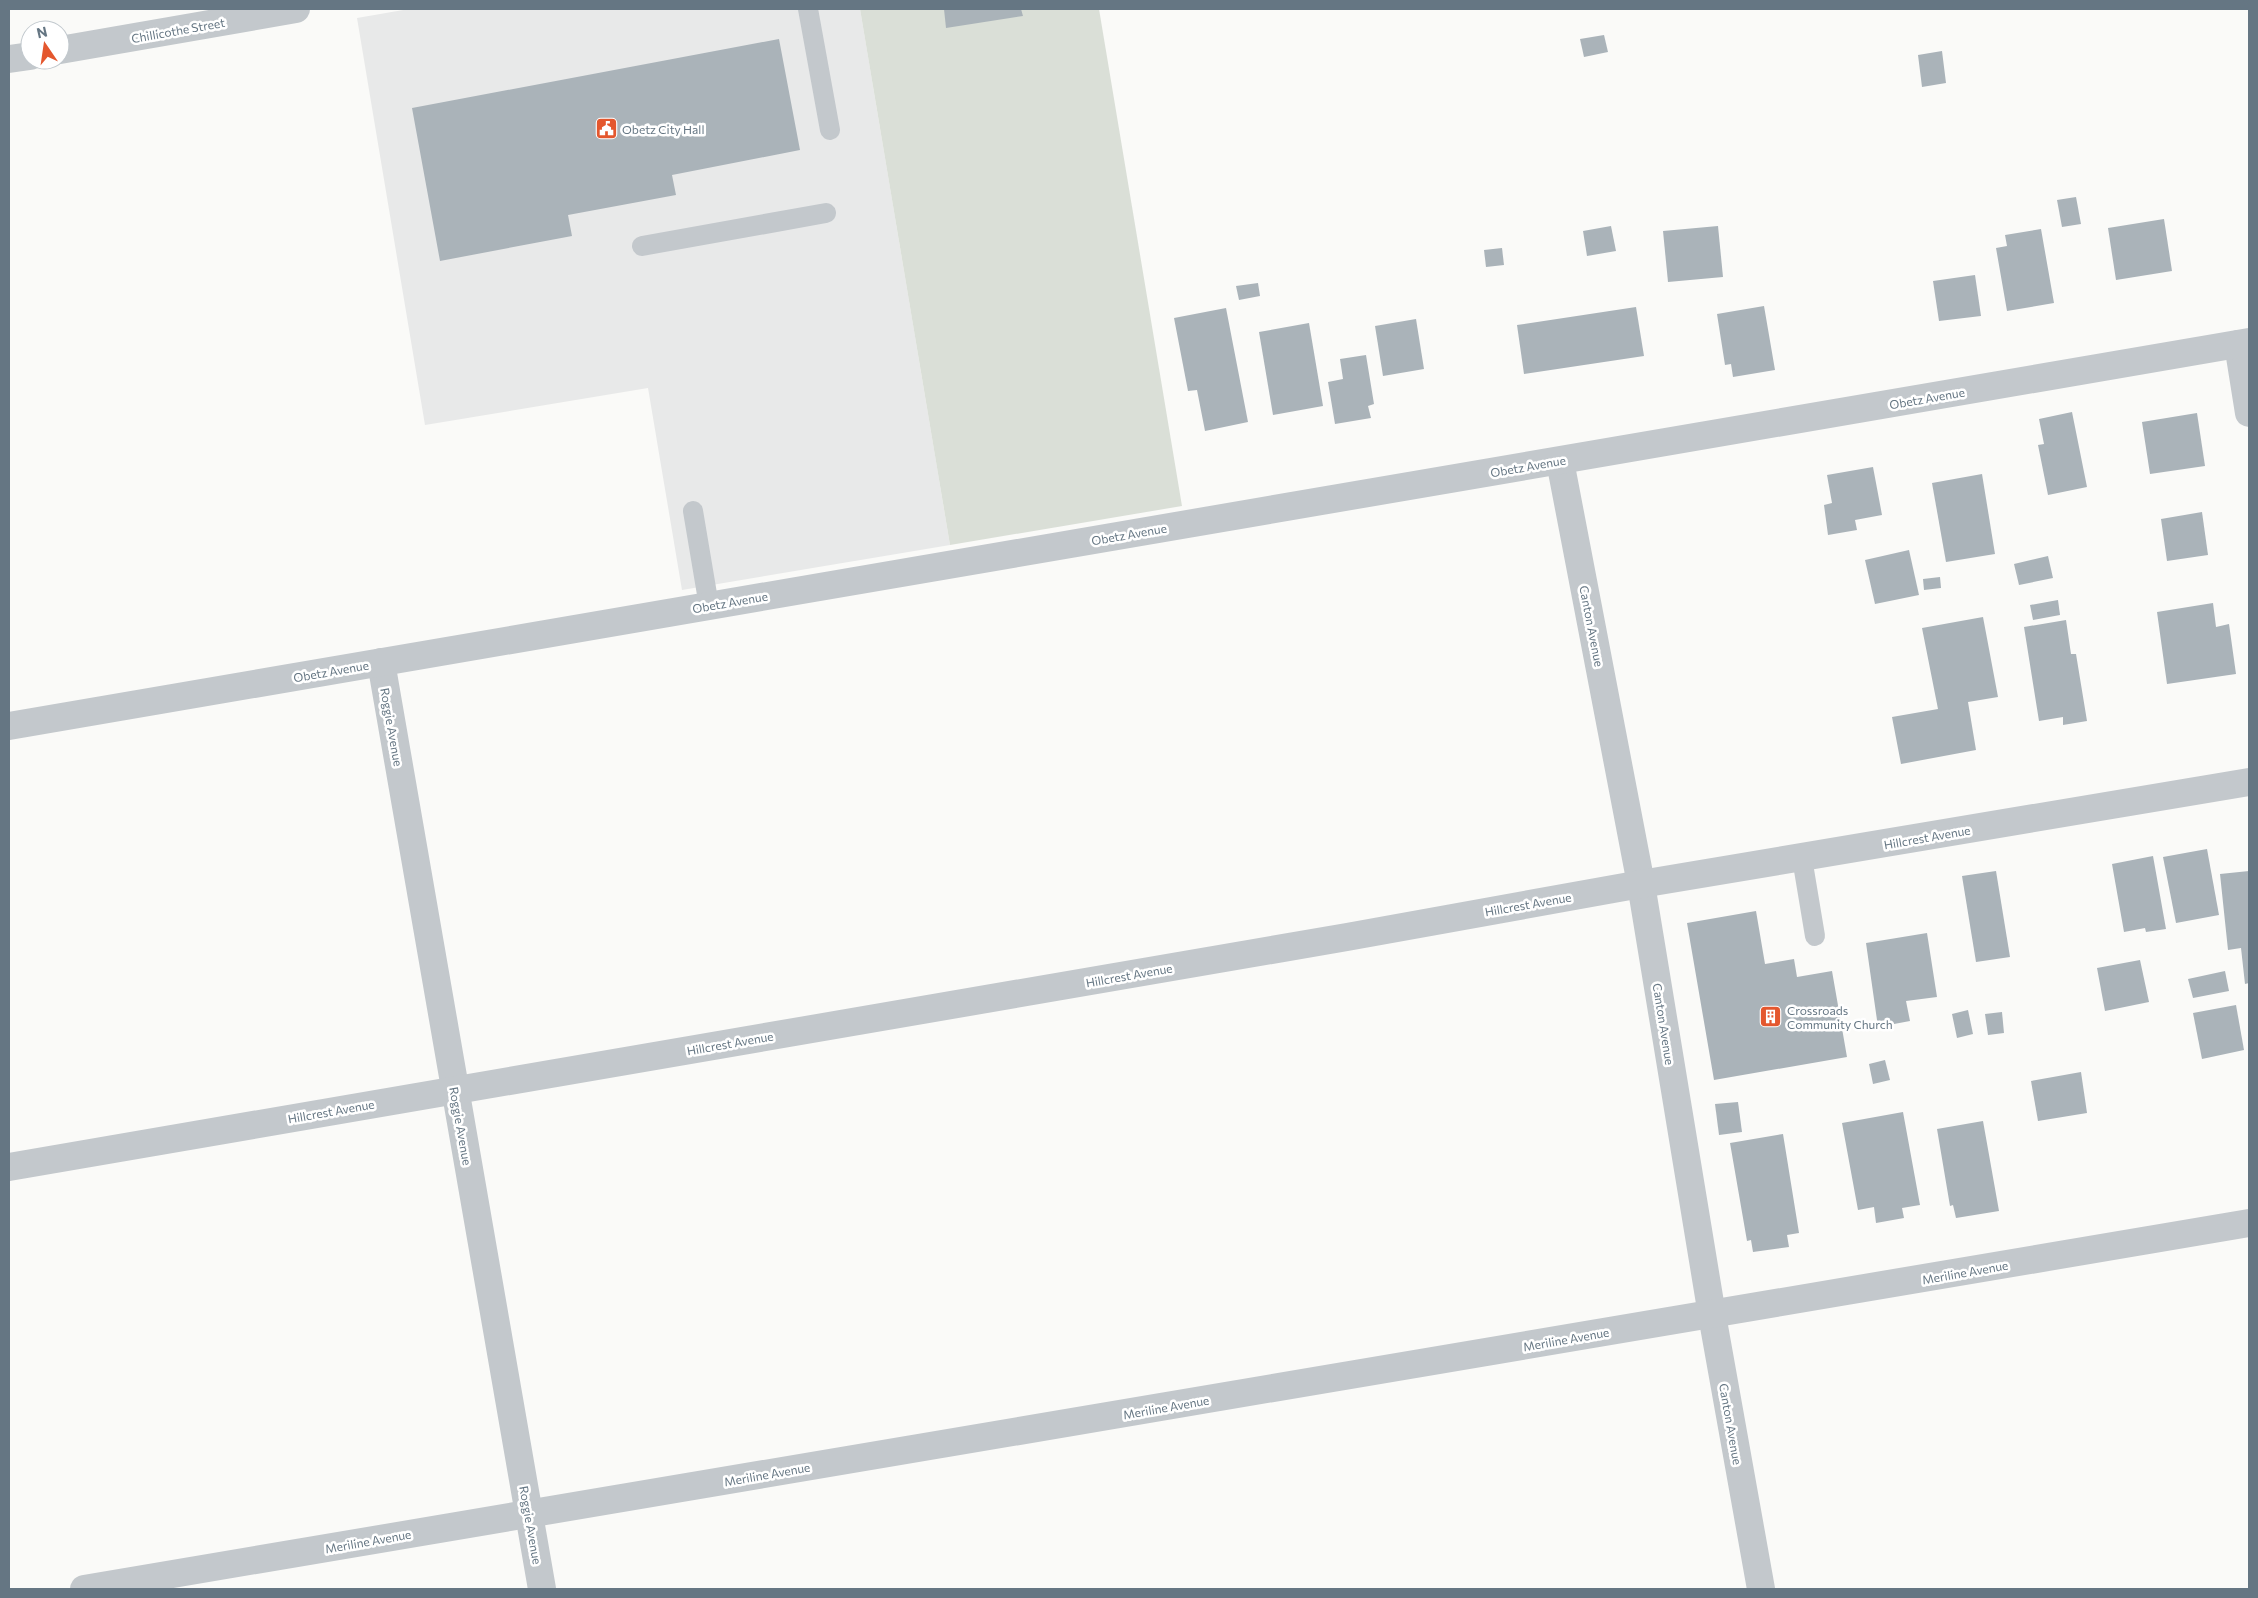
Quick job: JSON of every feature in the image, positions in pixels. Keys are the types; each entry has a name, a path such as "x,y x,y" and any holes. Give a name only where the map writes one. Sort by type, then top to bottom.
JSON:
{"street":[{"name":"Chillicothe Street","path":"70,48 296,9"},
{"path":"2244,343 2249,413"},
{"name":"Obetz Avenue","path":"9,726 2244,343"},
{"name":"Canton Avenue","path":"1560,461 1640,884 1712,1315 1761,1589"},
{"name":"Roggie Avenue","path":"381,662 542,1589"},
{"name":"Hillcrest Avenue","path":"9,1167 1328,940 1640,884 2249,782"},
{"name":"Meriline Avenue","path":"84,1589 2249,1223"}],"lane":[{"path":"808,9 830,130"},
{"path":"642,246 826,214"},
{"path":"693,511 709,606"},
{"path":"1802,858 1815,936"}],"shaded area":[{"path":"409,9 860,9 950,545 682,590 648,388 425,425 357,18"},
{"path":"860,9 1099,9 1182,506 950,545"}],"building":[{"path":"944,9 1021,9 1023,16 946,28"},
{"path":"1604,35 1608,52 1584,57 1580,39"},
{"name":"Obetz City Hall","path":"779,39 800,150 672,175 676,195 568,215 572,236 440,261 412,108"},
{"path":"1942,51 1946,83 1922,87 1918,55"},
{"path":"2076,197 2081,224 2062,227 2057,200"},
{"path":"2164,219 2172,271 2116,280 2108,228"},
{"path":"1611,226 1616,251 1587,256 1583,231"},
{"path":"1718,226 1723,277 1668,282 1663,231"},
{"path":"2041,229 2054,303 2007,311 1996,248 2007,246 2005,235"},
{"path":"1502,248 1504,265 1486,267 1484,250"},
{"path":"1975,275 1981,316 1939,321 1933,281"},
{"path":"1258,283 1260,296 1239,300 1236,286"},
{"path":"1764,306 1775,370 1733,377 1731,364 1725,365 1717,314"},
{"path":"1636,307 1644,356 1524,374 1517,325"},
{"path":"1226,308 1248,422 1205,431 1197,390 1188,391 1174,318"},
{"path":"1416,319 1424,369 1383,376 1375,326"},
{"path":"1309,323 1323,406 1273,415 1259,332"},
{"path":"1366,355 1374,404 1368,406 1371,418 1335,424 1328,382 1343,379 1340,359"},
{"path":"2072,412 2087,487 2048,495 2038,445 2044,444 2039,419"},
{"path":"2197,413 2205,466 2150,474 2142,422"},
{"path":"1873,467 1882,515 1855,520 1857,530 1828,535 1824,505 1832,503 1827,475"},
{"path":"1982,474 1995,554 1946,562 1932,483"},
{"path":"2202,512 2208,555 2167,561 2161,519"},
{"path":"1909,550 1919,595 1875,604 1865,560"},
{"path":"2048,556 2053,578 2019,585 2014,564"},
{"path":"1940,577 1941,588 1924,590 1923,579"},
{"path":"2058,600 2060,615 2033,620 2030,605"},
{"path":"2213,603 2216,627 2229,624 2236,674 2167,684 2157,612"},
{"path":"1983,617 1998,697 1968,702 1976,750 1901,764 1892,717 1938,709 1922,628"},
{"path":"2066,620 2071,654 2076,654 2087,721 2063,725 2063,717 2039,721 2024,627"},
{"path":"2207,849 2219,915 2176,923 2163,857"},
{"path":"2153,856 2166,929 2146,932 2145,928 2124,932 2112,864"},
{"path":"1996,871 2010,957 1976,962 1962,876"},
{"path":"2249,871 2249,983 2245,984 2241,948 2228,950 2220,874"},
{"name":"Crossroads Community Church","path":"1756,911 1765,964 1794,959 1797,977 1832,971 1847,1057 1714,1080 1687,923"},
{"path":"1927,933 1937,997 1906,1001 1910,1021 1878,1027 1866,943"},
{"path":"2140,960 2149,1002 2105,1011 2097,968"},
{"path":"2225,971 2229,991 2193,998 2188,979"},
{"path":"2236,1005 2244,1050 2202,1059 2193,1013"},
{"path":"1968,1010 1973,1034 1957,1038 1952,1014"},
{"path":"2002,1012 2004,1033 1988,1035 1985,1014"},
{"path":"1885,1060 1890,1080 1873,1084 1869,1064"},
{"path":"2081,1072 2087,1113 2038,1121 2031,1081"},
{"path":"1738,1102 1742,1132 1719,1135 1715,1104"},
{"path":"1903,1112 1920,1205 1902,1208 1904,1218 1876,1223 1874,1207 1858,1210 1842,1123"},
{"path":"1983,1121 1999,1211 1956,1218 1953,1205 1950,1206 1937,1129"},
{"path":"1783,1134 1799,1233 1787,1235 1789,1247 1753,1252 1751,1240 1747,1241 1730,1143"}],"place":[{"name":"Obetz City Hall","path":"606,129"},
{"name":"Crossroads Community Church","path":"1771,1017"}]}
